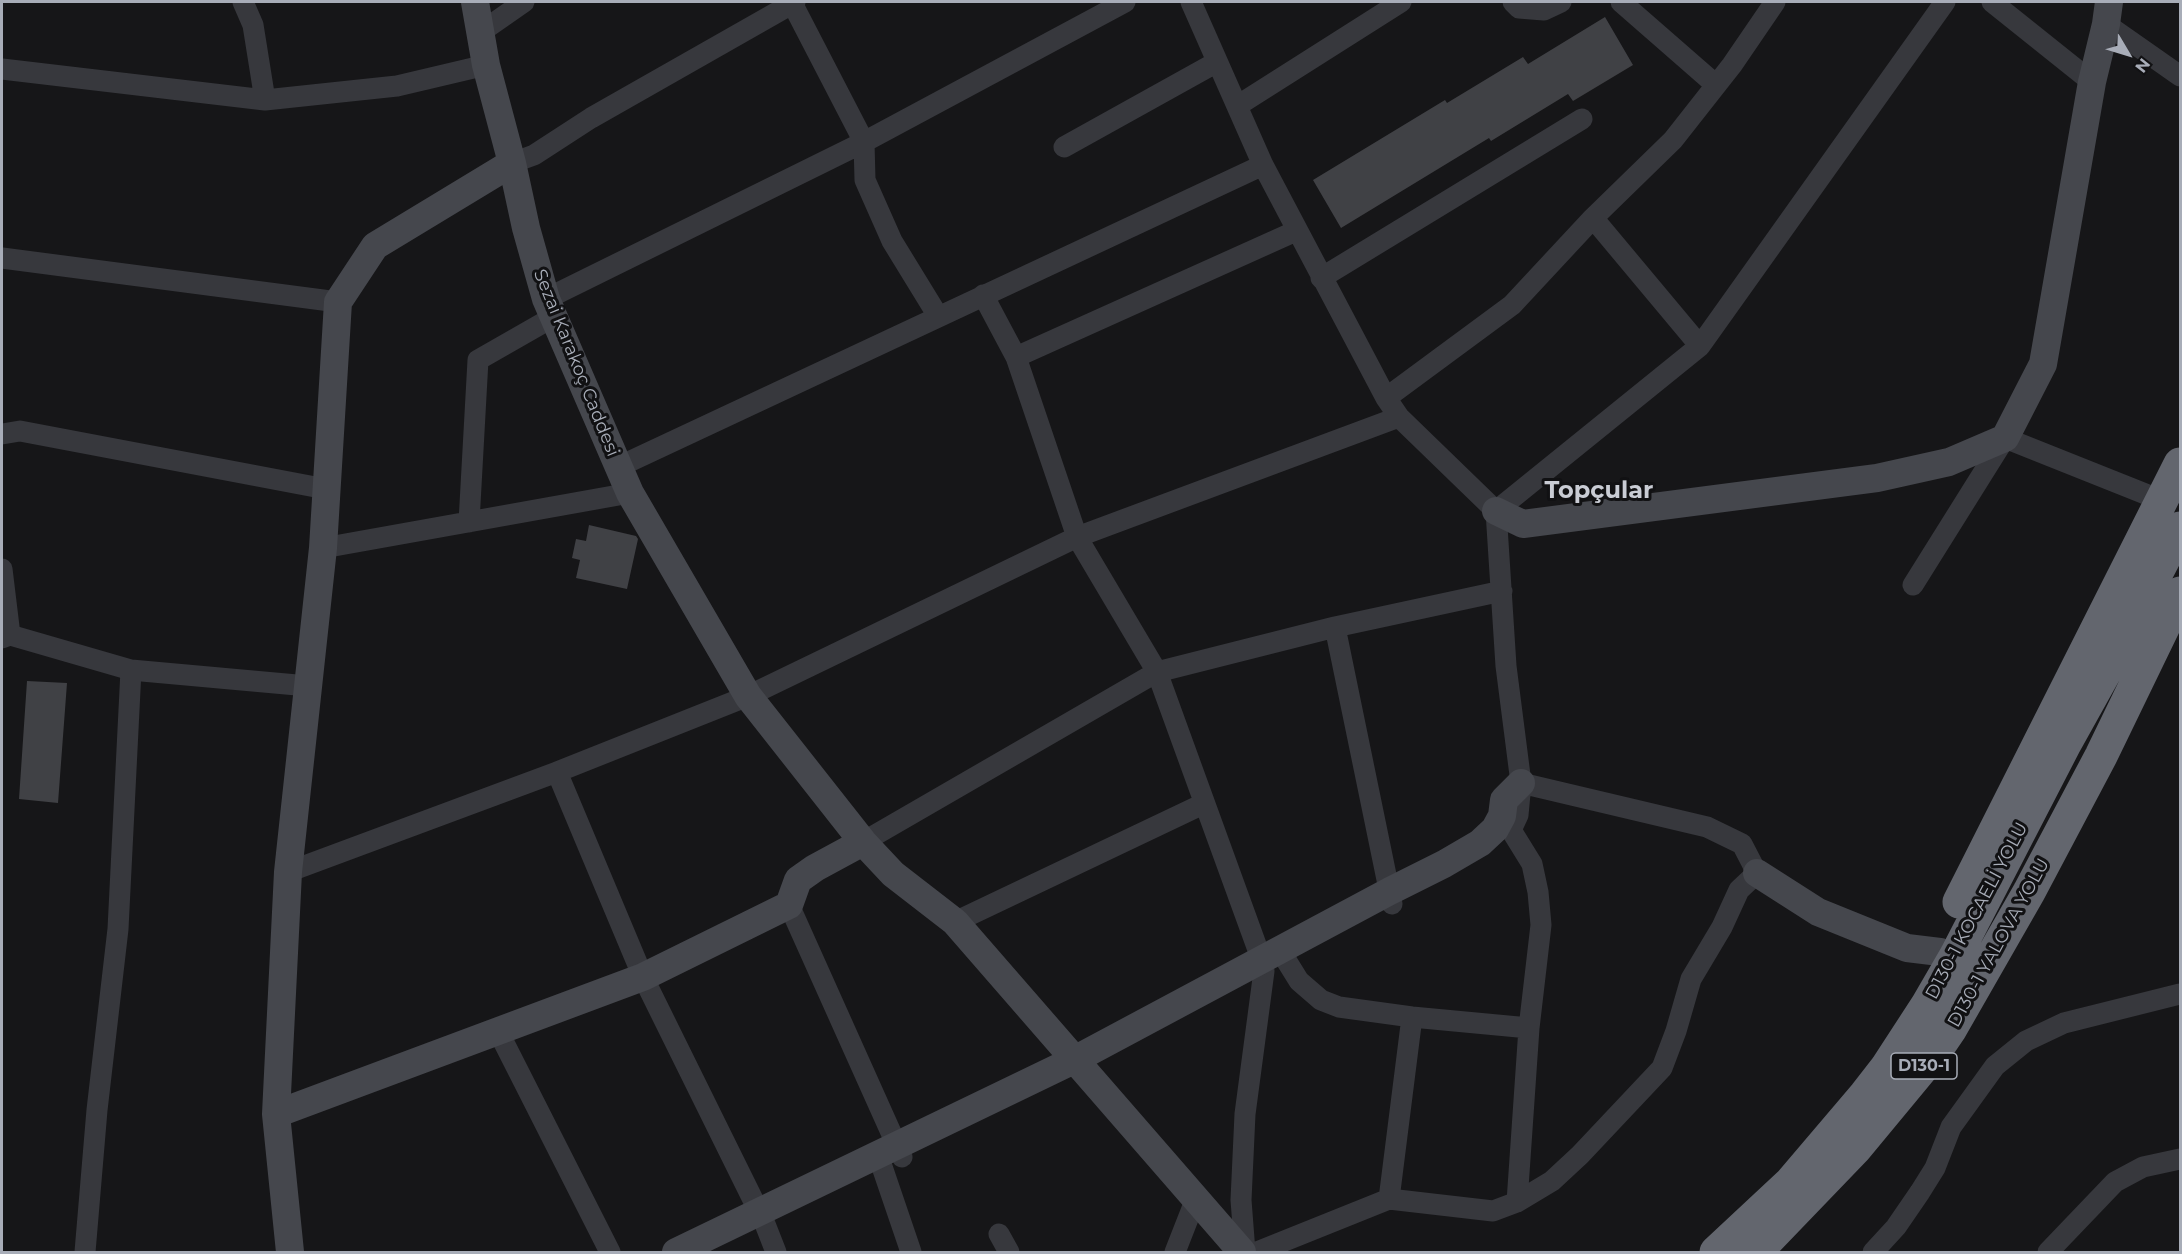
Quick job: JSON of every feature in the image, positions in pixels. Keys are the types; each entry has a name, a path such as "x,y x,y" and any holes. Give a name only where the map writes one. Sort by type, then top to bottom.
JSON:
{"highway":[{"path":"1927,1005 1940,952 1961,897 2172,514 2181,464"},
{"name":"D130-1 KOCAELİ YOLU","path":"1716,1252 1791,1182 1866,1095 1927,1005 1956,955 2065,744 2109,665 2172,514"},
{"name":"D130-1 YALOVA YOLU","path":"1756,1252 1856,1148 1934,1054 1950,1030 2051,851 2101,756 2181,593"},
{"path":"2051,851 2103,782 2181,638"}],"street":[{"path":"243,2 253,25 265,99"},
{"name":"Sezai Karakoç Caddesi","path":"475,2 486,64 512,163 526,228 551,308 630,493 748,696 863,842 893,874 955,922 1195,1201 1244,1252"},
{"path":"480,33 524,2"},
{"path":"290,1252 276,1114 288,872 323,549 338,303 375,246 512,163 534,155 591,118 793,2 864,142 865,180 892,241 938,316"},
{"path":"470,522 478,360 551,308 1125,2"},
{"path":"1191,2 1263,165 1386,398 1399,417 1496,512 1523,524 1877,478 1950,462 2005,438 2172,514"},
{"path":"1237,106 1401,2"},
{"path":"1513,2 1520,8 1544,10 1561,2"},
{"path":"1621,2 1716,85"},
{"path":"1386,398 1512,305 1593,219 1673,140 1716,85 1775,2"},
{"path":"1496,512 1700,346 1945,2"},
{"path":"1992,2 2092,82"},
{"path":"1913,585 2005,438 2043,364 2054,312 2092,82 2108,13 2181,76"},
{"path":"1064,147 1217,62"},
{"path":"2,69 265,99 397,86 486,64"},
{"path":"1321,278 1582,119"},
{"path":"618,467 1263,165"},
{"path":"1593,219 1700,346"},
{"path":"1016,357 1296,231"},
{"path":"2,258 338,303"},
{"path":"983,295 1016,357 1077,537 1157,672 1203,804 1270,964 1245,1114 1241,1200 1244,1252"},
{"path":"288,872 557,772 748,696 1077,537 1399,417"},
{"path":"2,434 20,431 326,489"},
{"path":"323,549 630,493"},
{"path":"676,1252 762,1218 1078,1064 1391,898 1491,851 1511,831 1518,815 1521,783 1506,666 1496,512"},
{"path":"2,569 6,636 131,670 308,686"},
{"path":"910,1252 890,1156 789,904 798,880 815,868 1157,672 1335,627 1502,591"},
{"path":"1335,627 1391,898"},
{"path":"85,1252 97,1110 118,929 131,670"},
{"path":"557,772 643,976 762,1218 776,1252"},
{"path":"1521,783 1707,827 1742,844 1757,873 1818,912 1907,948 1940,952"},
{"path":"1391,898 1480,843 1502,816 1504,800 1521,783"},
{"path":"955,922 1203,804"},
{"path":"1511,831 1532,864 1538,892 1541,925 1529,1028 1516,1202"},
{"path":"1257,1252 1389,1198 1492,1211 1516,1202 1552,1181 1580,1155 1662,1068 1676,1031 1691,979 1722,927 1739,890 1757,873"},
{"path":"276,1114 643,976 789,904"},
{"path":"1270,964 1299,981 1321,1000 1339,1007 1412,1017 1529,1028"},
{"path":"1873,1252 1896,1227 1925,1184 1935,1168 1951,1127 1995,1066 2026,1041 2064,1023 2181,994"},
{"path":"1389,1198 1412,1017"},
{"path":"498,1031 610,1252"},
{"path":"2048,1252 2115,1182 2143,1167 2181,1159"},
{"path":"1175,1252 1195,1201"},
{"path":"706,1252 762,1218"}],"building":[{"path":"1605,17 1633,65 1573,101 1568,94 1491,141 1489,138 1341,228 1313,180 1445,100 1447,103 1523,57 1528,64"},
{"path":"589,525 636,536 638,539 627,589 576,578 580,560 572,558 576,539 586,541"},
{"path":"27,681 67,683 58,803 19,799"}],"district":[{"name":"Topçular","path":"1599,491"}]}
